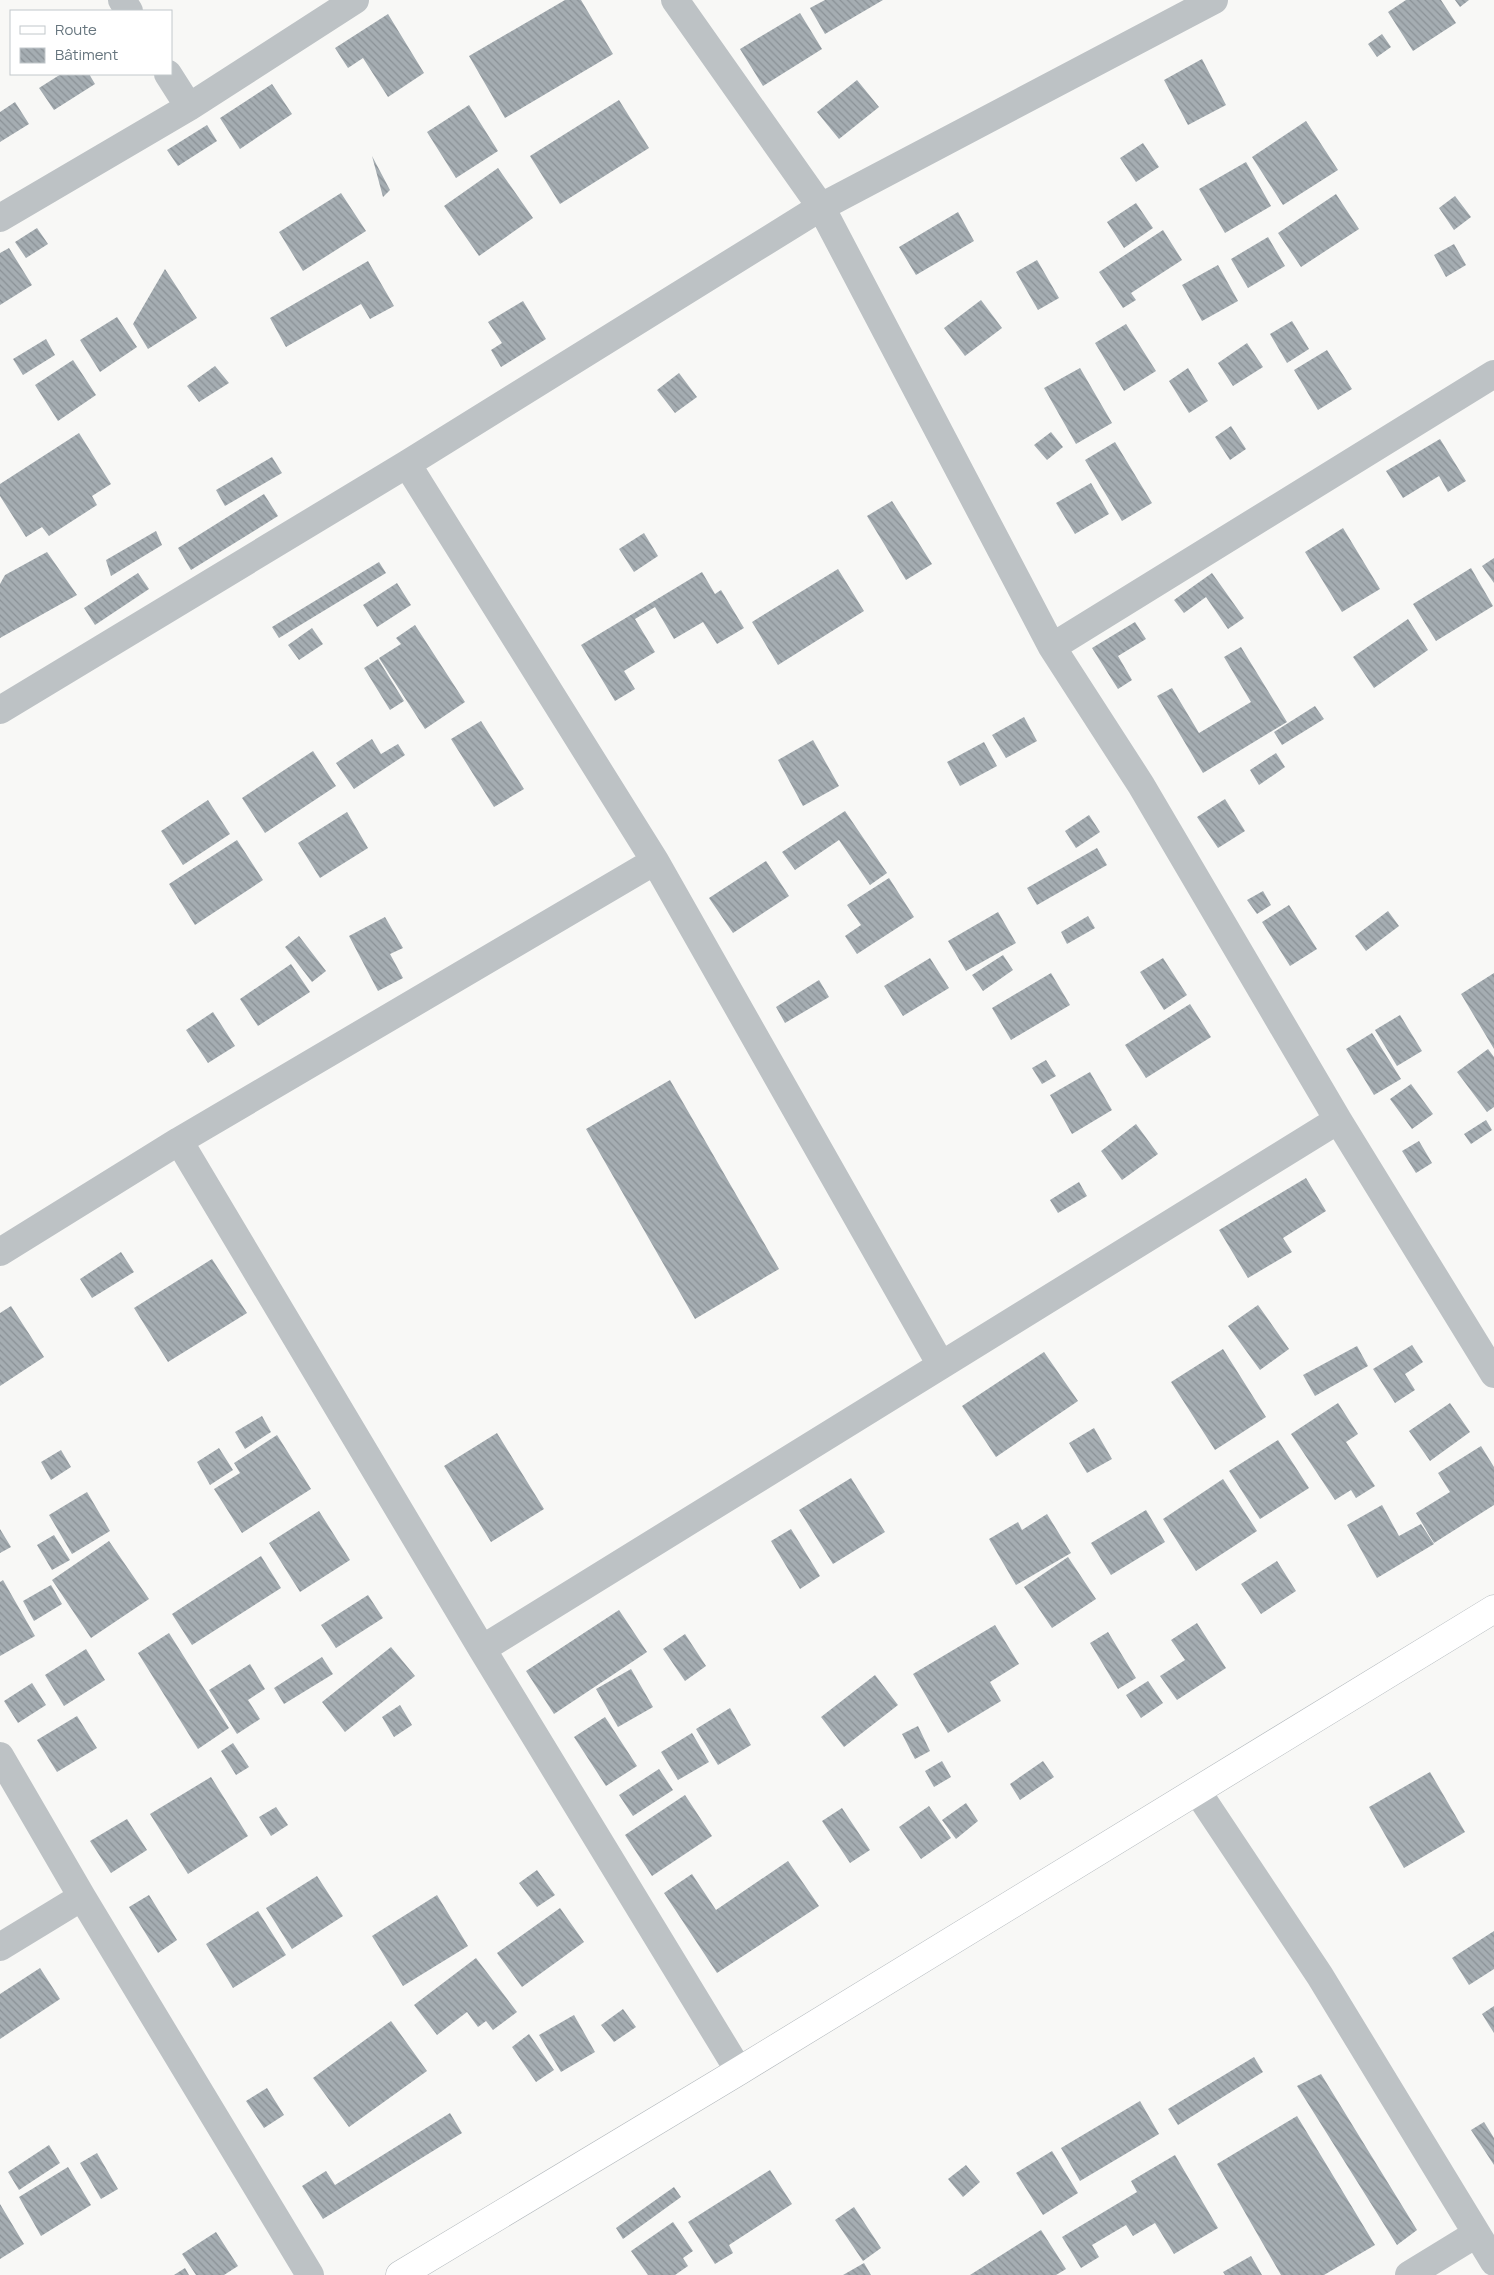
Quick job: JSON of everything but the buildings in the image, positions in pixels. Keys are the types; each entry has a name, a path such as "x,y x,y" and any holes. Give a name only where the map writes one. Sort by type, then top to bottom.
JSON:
{"street":[{"path":"0,218 189,107 355,0"},
{"path":"675,0 821,207 1052,647 1140,785 1338,1120 1494,1374"},
{"path":"0,710 407,464 821,207 1202,3"},
{"path":"169,75 189,107"},
{"path":"1052,647 1494,374"},
{"path":"407,464 655,860 940,1364"},
{"path":"0,1252 179,1141 655,860"},
{"path":"482,1649 940,1364 1338,1120"},
{"path":"179,1141 482,1649 739,2071"},
{"path":"400,2275 739,2071 1494,1609"},
{"path":"0,1756 82,1897 310,2275"},
{"path":"1197,1790 1320,1976 1494,2262"},
{"path":"0,1947 82,1897"},
{"path":"1409,2275 1476,2234"}]}
